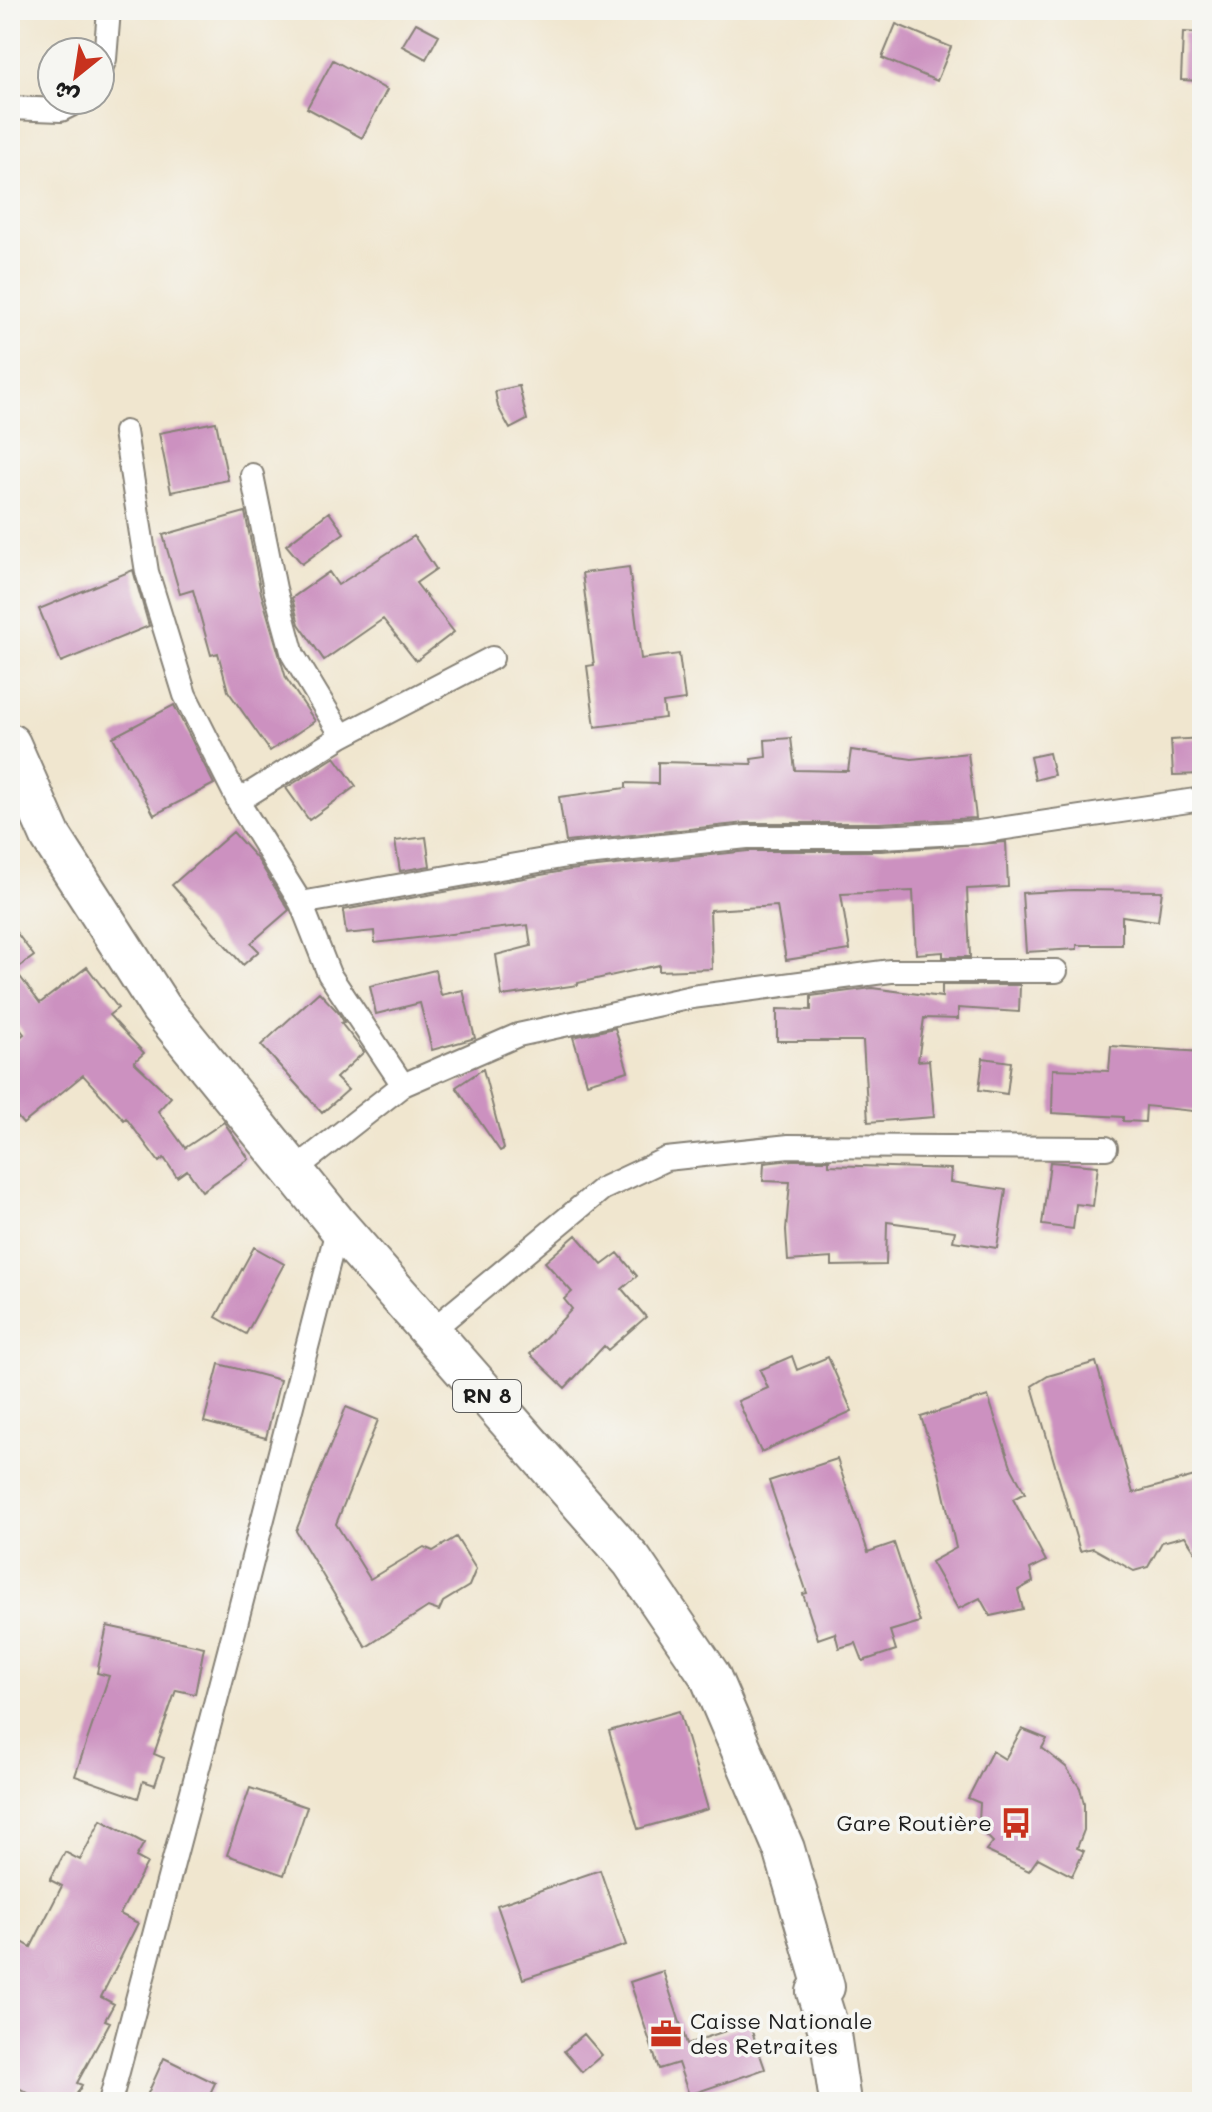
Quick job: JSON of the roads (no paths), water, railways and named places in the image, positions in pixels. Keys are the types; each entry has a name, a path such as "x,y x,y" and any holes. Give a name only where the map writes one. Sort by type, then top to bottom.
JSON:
{"highway":[{"name":"RN 8","path":"10,744 51,837 161,1008 338,1226 632,1561 710,1676 784,1849 824,1987 817,1992 830,2034 840,2102"}],"street":[{"path":"107,36 109,10"},
{"path":"10,108 36,109"},
{"path":"125,432 151,585 185,695 238,801 301,903 329,974 403,1085"},
{"path":"252,475 275,589 293,655 342,736"},
{"path":"238,801 342,736 492,658"},
{"path":"301,903 567,856 747,837 880,837 979,832 1202,799"},
{"path":"293,1171 403,1085 518,1035 692,997 891,971 1056,971"},
{"path":"431,1331 602,1189 666,1159 789,1146 1106,1148"},
{"path":"110,2102 338,1226"}],"place":[{"name":"Gare Routière","path":"1016,1823"},
{"name":"Caisse Nationale des Retraites","path":"666,2034"}]}
